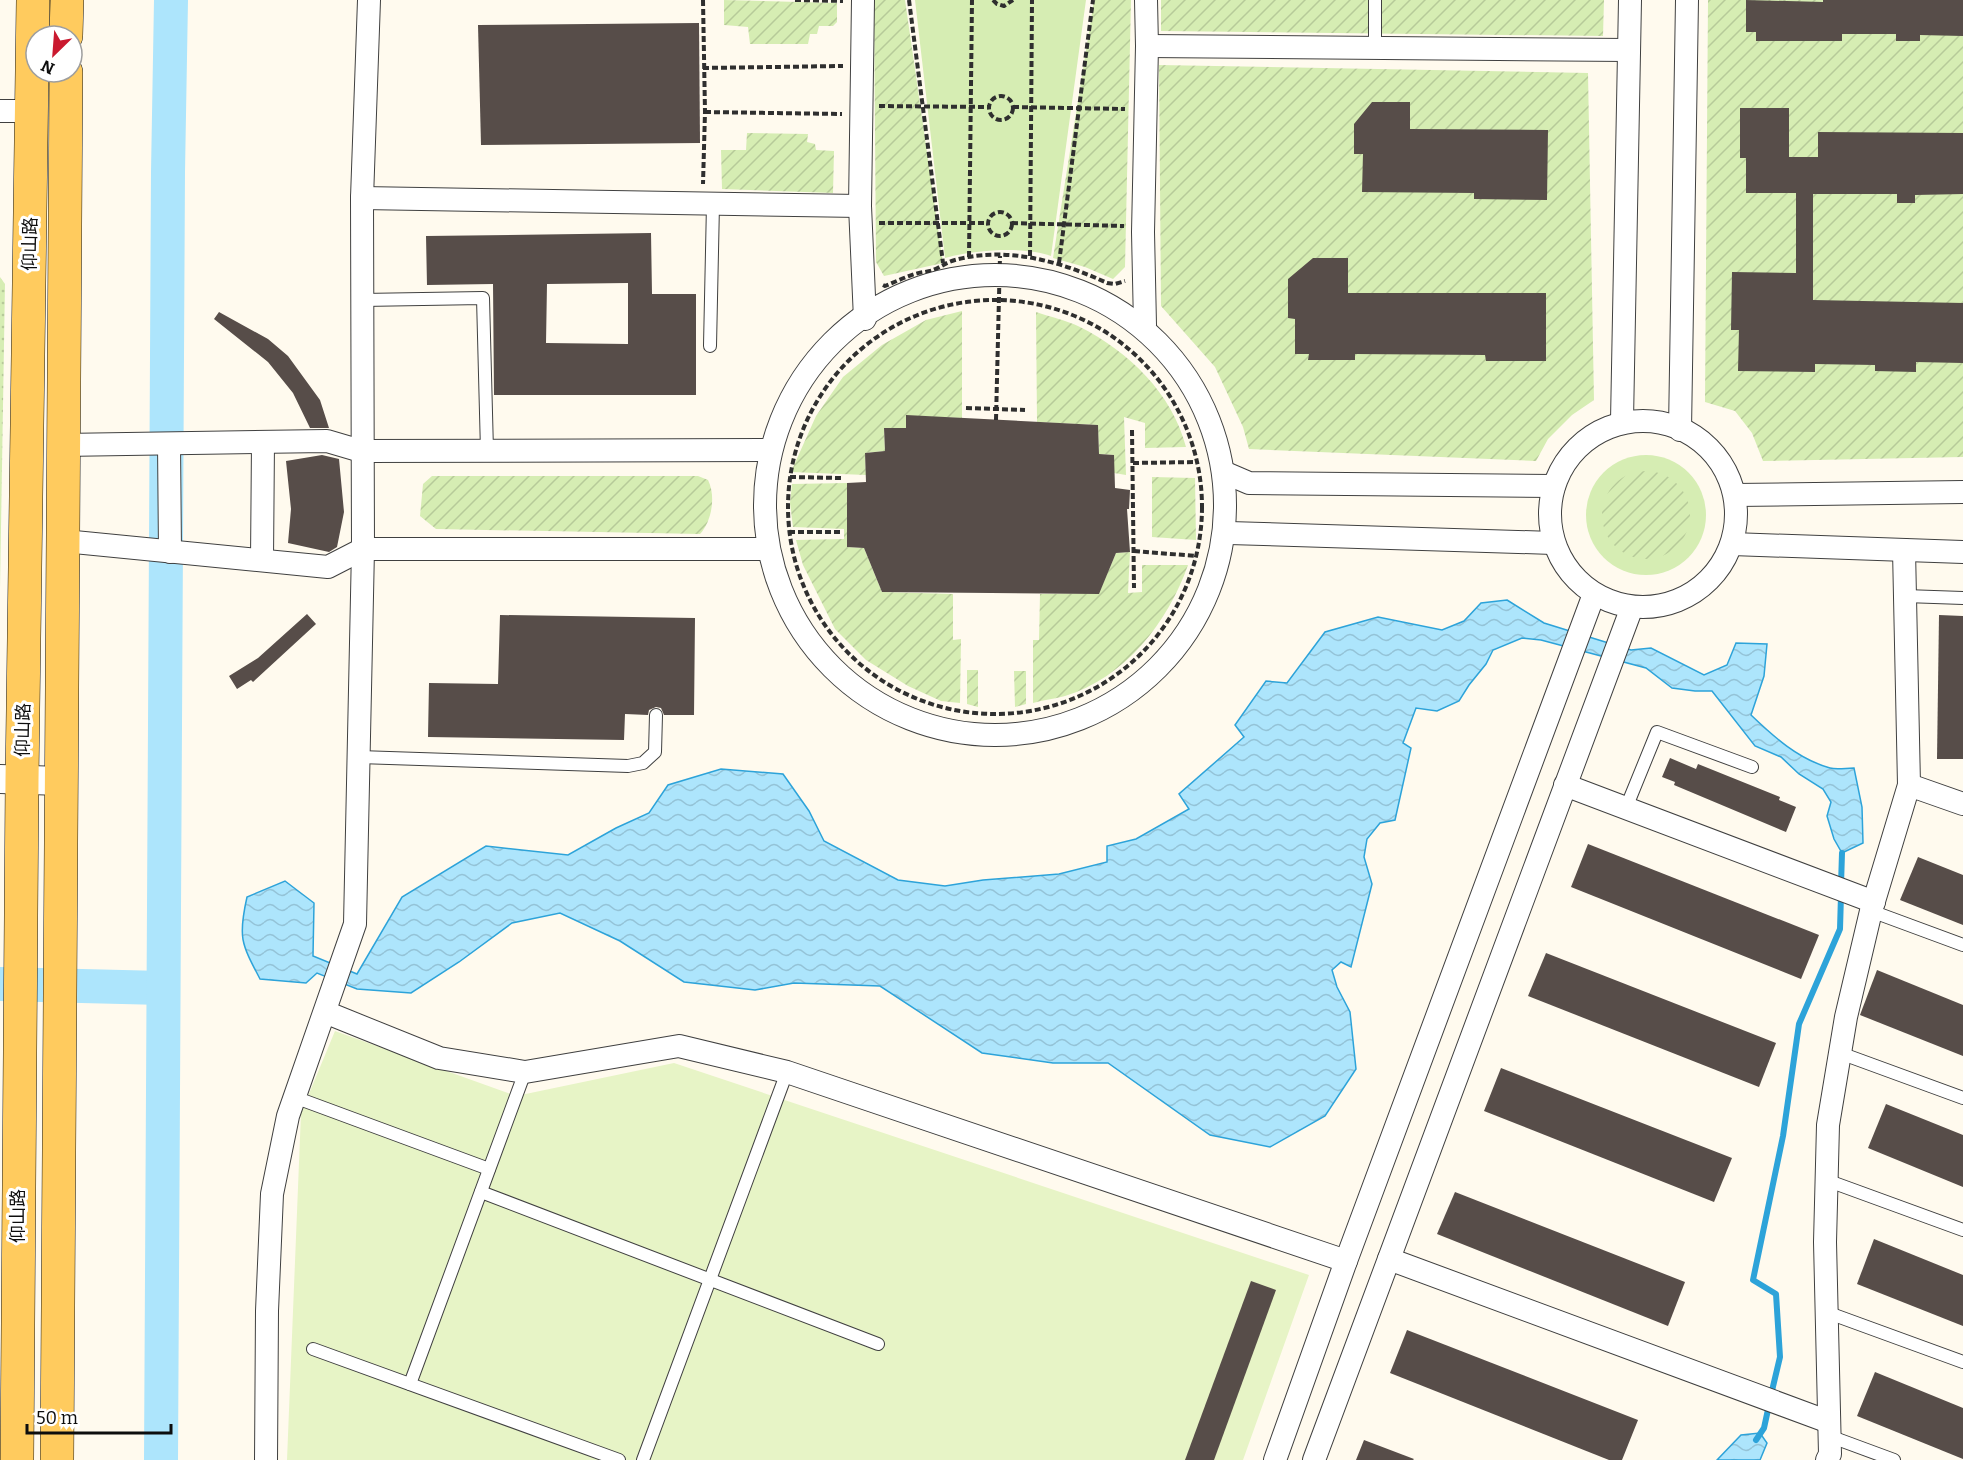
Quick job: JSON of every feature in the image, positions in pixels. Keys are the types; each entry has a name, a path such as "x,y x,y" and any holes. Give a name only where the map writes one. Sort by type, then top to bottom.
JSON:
{"main road":[{"name":"仰山路","path":"14,1446 21,916 11,779 16,111 33,0"},
{"path":"66,24 67,0"},
{"name":"仰山路","path":"57,1460 61,781 75,542 66,84"}],"street":[{"path":"266,1460 267,1311 272,1194 288,1116 355,924 363,549 362,198 369,0"},
{"path":"863,0 861,114 865,214 865,319"},
{"path":"1145,325 1143,232 1146,0"},
{"path":"1622,421 1630,0"},
{"path":"1680,430 1687,0"},
{"path":"1147,46 1629,50"},
{"path":"362,198 708,198 865,214"},
{"path":"999,265 1016,273 1082,286 1145,325 1202,402 1228,474 1229,533 1185,634 1111,707 1011,741 899,722 816,653 763,549 768,450 816,361 881,305 950,278 999,265"},
{"path":"1622,421 1663,424 1689,434 1711,451 1727,474 1735,495 1736,522 1732,544 1720,567 1703,585 1682,599 1657,606 1632,607 1594,594 1580,583 1560,557 1553,543 1550,506 1554,486 1566,461 1585,441 1622,421"},
{"path":"74,445 327,441 361,451 768,450"},
{"path":"262,560 263,442"},
{"path":"170,444 170,552"},
{"path":"1228,474 1249,483 1554,486"},
{"path":"1735,495 1963,492"},
{"path":"1229,533 1553,543"},
{"path":"75,542 328,567 363,549 763,549"},
{"path":"1732,544 1963,552"},
{"path":"1827,1460 1830,1454 1826,1312 1828,1125 1866,902 1909,785 1904,550"},
{"path":"1275,1460 1346,1261 1594,594"},
{"path":"1314,1460 1632,607"},
{"path":"11,779 61,781"},
{"path":"1565,784 1829,884 1866,902"},
{"path":"1909,785 1963,804"},
{"path":"325,1012 439,1058 525,1072 679,1046 787,1072 1346,1261"},
{"path":"1389,1259 1782,1405 1829,1429"}],"lane":[{"path":"1374,48 1375,0"},
{"path":"708,198 710,346"},
{"path":"362,300 483,298 487,451"},
{"path":"1905,596 1963,598"},
{"path":"359,757 628,766 643,763 655,752 656,715"},
{"path":"1626,808 1658,732 1752,767"},
{"path":"1866,902 1963,945"},
{"path":"1840,1053 1963,1098"},
{"path":"410,1384 525,1072"},
{"path":"643,1460 787,1072"},
{"path":"305,1101 489,1169"},
{"path":"1826,1180 1963,1230"},
{"path":"481,1192 878,1344"},
{"path":"1826,1312 1963,1362"},
{"path":"313,1349 619,1460"},
{"path":"1829,1429 1894,1460"}],"path":[{"path":"703,0 708,198"},
{"path":"909,0 943,263"},
{"path":"969,257 972,0"},
{"path":"993,0 1004,6 1013,0"},
{"path":"1030,256 1032,0"},
{"path":"1059,264 1093,0"},
{"path":"703,68 862,66"},
{"path":"1001,96 1008,98 1013,107 1009,116 1002,119 992,115 989,107 994,98 1001,96"},
{"path":"705,112 870,114 869,106 989,107"},
{"path":"1013,107 1132,110"},
{"path":"1000,212 1008,215 1012,223 1008,233 1001,236 994,234 989,228 989,223 993,215 1000,212"},
{"path":"865,214 938,223 989,223"},
{"path":"1012,223 1131,226"},
{"path":"875,281 885,286 954,260 969,257 999,265 1030,256 1115,284 1123,283 1130,276"},
{"path":"996,420 999,265"},
{"path":"993,298 999,300 1064,310 1127,346 1174,400 1200,468 1202,540 1179,608 1134,664 1072,702 1001,716 936,708 876,679 828,633 797,575 785,511 794,446 823,387 869,340 928,309 993,298"},
{"path":"966,408 1025,410"},
{"path":"1132,430 1134,588"},
{"path":"1132,464 1198,462"},
{"path":"790,477 841,478"},
{"path":"789,532 841,532"},
{"path":"1134,551 1196,556"}],"green space":[{"path":"724,0 837,3 837,22 833,26 819,26 817,34 810,34 808,44 750,44 748,27 724,25"},
{"path":"874,0 905,0 943,263 884,276 876,262"},
{"path":"915,0 1086,0 1051,256 1027,251 998,250 945,258"},
{"path":"1094,0 1131,0 1125,267 1113,279 1085,267 1053,258"},
{"path":"1161,0 1604,0 1603,36 1161,31"},
{"path":"1708,0 1963,0 1963,457 1763,461 1752,433 1735,411 1705,402"},
{"path":"1159,65 1588,73 1594,400 1572,415 1548,439 1536,461 1249,449 1243,427 1215,367 1161,306"},
{"path":"747,133 808,134 807,142 815,144 816,150 834,151 833,193 722,189 721,150 746,150"},
{"path":"0,277 5,284 0,589"},
{"path":"962,311 962,418 906,416 906,428 884,428 885,451 865,453 866,475 791,472 816,416 843,377 882,345 926,320"},
{"path":"1036,312 1080,327 1098,337 1131,362 1146,376 1170,409 1186,447 1145,448 1145,423 1124,417 1126,475 1114,473 1114,455 1099,454 1098,425 1037,422"},
{"path":"1646,455 1669,459 1689,472 1702,492 1706,515 1702,538 1689,558 1669,571 1646,575 1623,571 1603,558 1590,538 1586,515 1590,492 1603,472 1623,459"},
{"path":"1646,471 1663,475 1677,484 1686,498 1690,515 1686,532 1677,546 1663,555 1646,559 1629,555 1615,546 1606,532 1602,515 1606,498 1615,484 1629,475"},
{"path":"432,476 698,476 708,480 712,493 712,508 700,534 436,529 420,516 423,484"},
{"path":"1152,477 1195,478 1196,540 1152,537"},
{"path":"847,483 847,511 858,524 847,525 847,547 864,548 882,592 953,594 953,640 961,639 960,703 941,701 908,686 866,660 835,629 803,565 796,540 844,539 844,529 793,527 790,503 792,484"},
{"path":"1130,552 1128,593 1142,592 1142,565 1188,565 1169,607 1142,645 1107,676 1087,688 1065,696 1033,703 1033,640 1039,640 1040,594 1099,593 1116,553"},
{"path":"967,670 978,670 978,707 967,704"},
{"path":"1014,671 1026,671 1026,704 1015,707"},
{"path":"335,1031 516,1096 674,1063 1309,1275 1243,1460 287,1460 301,1113"}],"water":[{"path":"1507,600 1544,623 1631,650 1651,648 1704,675 1727,665 1736,643 1767,644 1764,676 1751,715 1778,739 1807,759 1833,769 1854,768 1862,807 1863,843 1842,853 1834,839 1827,816 1831,802 1823,789 1799,774 1781,757 1755,746 1712,691 1672,688 1646,668 1541,640 1522,638 1493,650 1486,664 1459,701 1437,711 1416,708 1403,743 1411,748 1395,820 1380,823 1367,839 1364,857 1372,884 1351,967 1341,962 1332,970 1337,987 1350,1012 1356,1069 1325,1116 1270,1147 1210,1135 1108,1063 1053,1063 982,1053 880,986 794,983 755,990 684,982 620,941 560,913 512,923 459,962 411,993 357,989 317,973 306,983 260,979 245,948 242,931 247,897 285,881 314,903 313,956 357,974 402,897 486,846 568,855 616,828 649,813 668,785 721,769 783,774 809,811 824,841 898,880 945,886 983,880 1059,874 1107,862 1107,846 1136,839 1189,809 1179,794 1244,737 1235,725 1266,681 1287,683 1325,632 1378,617 1442,630 1464,621 1481,603"},
{"path":"1760,1433 1767,1443 1760,1460 1717,1460 1741,1435"}],"building":[{"path":"1746,0 1823,2 1823,0 1963,0 1963,36 1920,35 1920,41 1896,41 1896,34 1842,34 1842,41 1756,41 1756,32 1746,32"},
{"path":"699,23 700,143 481,145 478,25"},
{"path":"1372,102 1410,102 1410,129 1548,130 1547,200 1474,199 1474,193 1362,192 1363,154 1354,154 1354,124"},
{"path":"1740,108 1789,108 1789,157 1818,157 1818,132 1963,133 1963,194 1915,195 1915,203 1897,203 1897,194 1813,194 1813,300 1963,303 1963,363 1916,362 1916,372 1875,371 1875,365 1815,364 1815,372 1738,371 1739,330 1731,330 1732,272 1796,273 1796,193 1746,193 1746,158 1740,158"},
{"path":"651,233 652,294 696,294 696,395 494,395 493,284 427,285 426,236","holes":["628,283 628,344 546,343 547,284"]},
{"path":"1313,258 1348,258 1348,293 1546,293 1546,361 1486,361 1485,355 1355,354 1355,360 1308,360 1309,354 1295,354 1295,319 1288,318 1288,279"},
{"path":"219,312 268,339 288,356 320,400 329,428 310,428 293,393 268,362 214,319"},
{"path":"906,415 1098,425 1099,454 1114,455 1115,488 1130,490 1129,509 1127,509 1130,552 1116,553 1099,594 882,592 864,548 847,547 847,483 866,482 865,453 885,451 884,428 906,428"},
{"path":"322,455 339,459 344,512 337,547 329,552 288,543 291,509 286,461"},
{"path":"307,614 316,624 253,682 251,680 237,689 229,676 258,658"},
{"path":"500,615 695,618 694,715 664,715 661,708 656,707 649,710 648,715 625,714 624,740 428,737 429,683 498,684"},
{"path":"1939,615 1963,616 1963,759 1937,759"},
{"path":"1670,758 1696,769 1698,764 1780,797 1779,800 1796,807 1786,832 1674,785 1675,782 1662,777"},
{"path":"1588,844 1819,935 1801,979 1571,887"},
{"path":"1918,857 1963,875 1963,925 1900,900"},
{"path":"1546,953 1776,1043 1759,1087 1528,996"},
{"path":"1877,970 1963,1005 1963,1056 1860,1015"},
{"path":"1501,1068 1732,1158 1714,1202 1484,1111"},
{"path":"1886,1104 1963,1135 1963,1187 1868,1148"},
{"path":"1455,1192 1685,1282 1668,1326 1437,1234"},
{"path":"1874,1239 1963,1275 1963,1326 1857,1284"},
{"path":"1251,1281 1276,1290 1214,1460 1185,1460"},
{"path":"1407,1330 1638,1420 1622,1460 1609,1460 1390,1373"},
{"path":"1875,1372 1963,1408 1963,1459 1857,1416"},
{"path":"1364,1440 1414,1459 1356,1460"}],"waterway":[{"path":"161,1460 168,172 171,0"},
{"path":"1841,885 1842,853"},
{"path":"1771,1395 1780,1357 1776,1294 1753,1280 1783,1136 1799,1024 1840,929 1841,895"},
{"path":"0,984 163,988"},
{"path":"1756,1440 1764,1428 1769,1405"}]}
